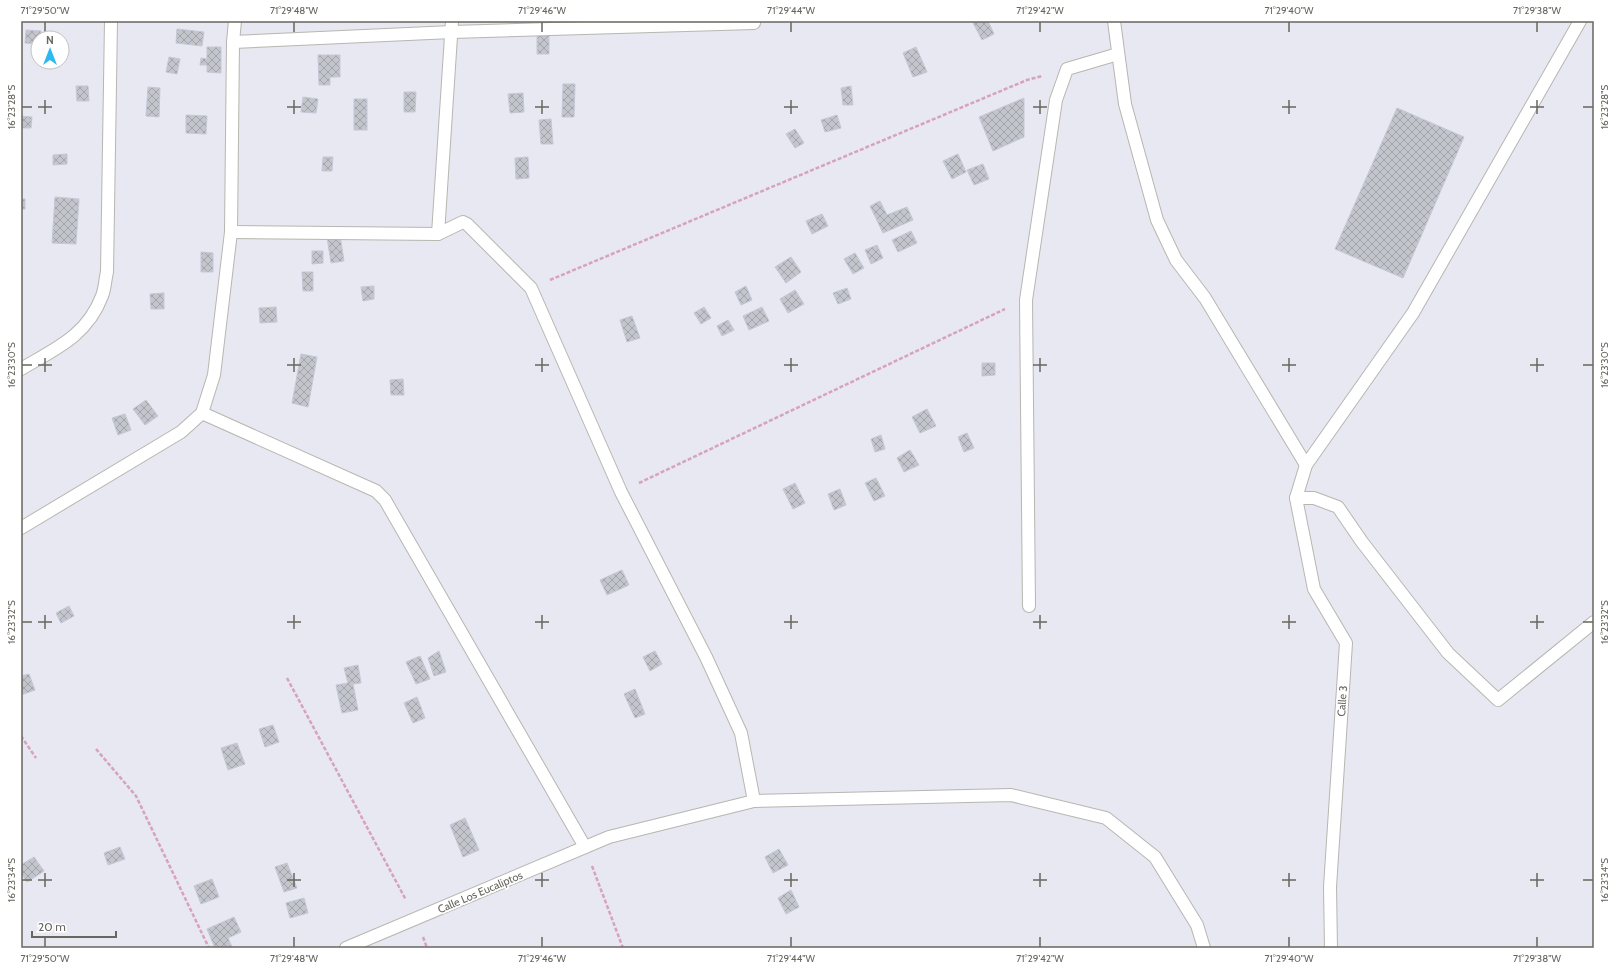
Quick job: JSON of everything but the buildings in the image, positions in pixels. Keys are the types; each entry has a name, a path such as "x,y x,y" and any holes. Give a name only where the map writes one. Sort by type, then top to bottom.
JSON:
{"street":[{"path":"21,369 78,334 93,317 103,295 107,272 111,21"},
{"path":"21,528 181,432 202,413 214,376 231,232 233,42 235,21"},
{"path":"1114,21 1125,104 1157,220 1176,260 1205,298 1306,466"},
{"name":"Calle 3","path":"1331,948 1330,887 1346,643 1314,589 1296,498 1306,466 1413,313 1580,21"},
{"path":"233,42 452,27 754,23"},
{"path":"438,234 452,27"},
{"path":"1029,606 1026,300 1056,100 1067,69 1118,54"},
{"path":"231,232 438,234 463,222 467,224 531,288 621,492 706,657 741,733 754,801"},
{"path":"202,413 376,490 385,500 585,847"},
{"path":"1296,498 1314,498 1338,507 1362,542 1448,653 1498,700 1594,622"},
{"name":"Calle Los Eucaliptos","path":"346,948 609,837 754,801 1011,795 1106,818 1155,858 1197,925 1204,948"}],"path":[{"path":"531,288 1027,80 1067,69"},
{"path":"621,492 1026,300"},
{"path":"287,678 416,919 428,948"},
{"path":"21,736 36,758"},
{"path":"96,749 136,796 209,948"},
{"path":"585,847 622,948"}]}
